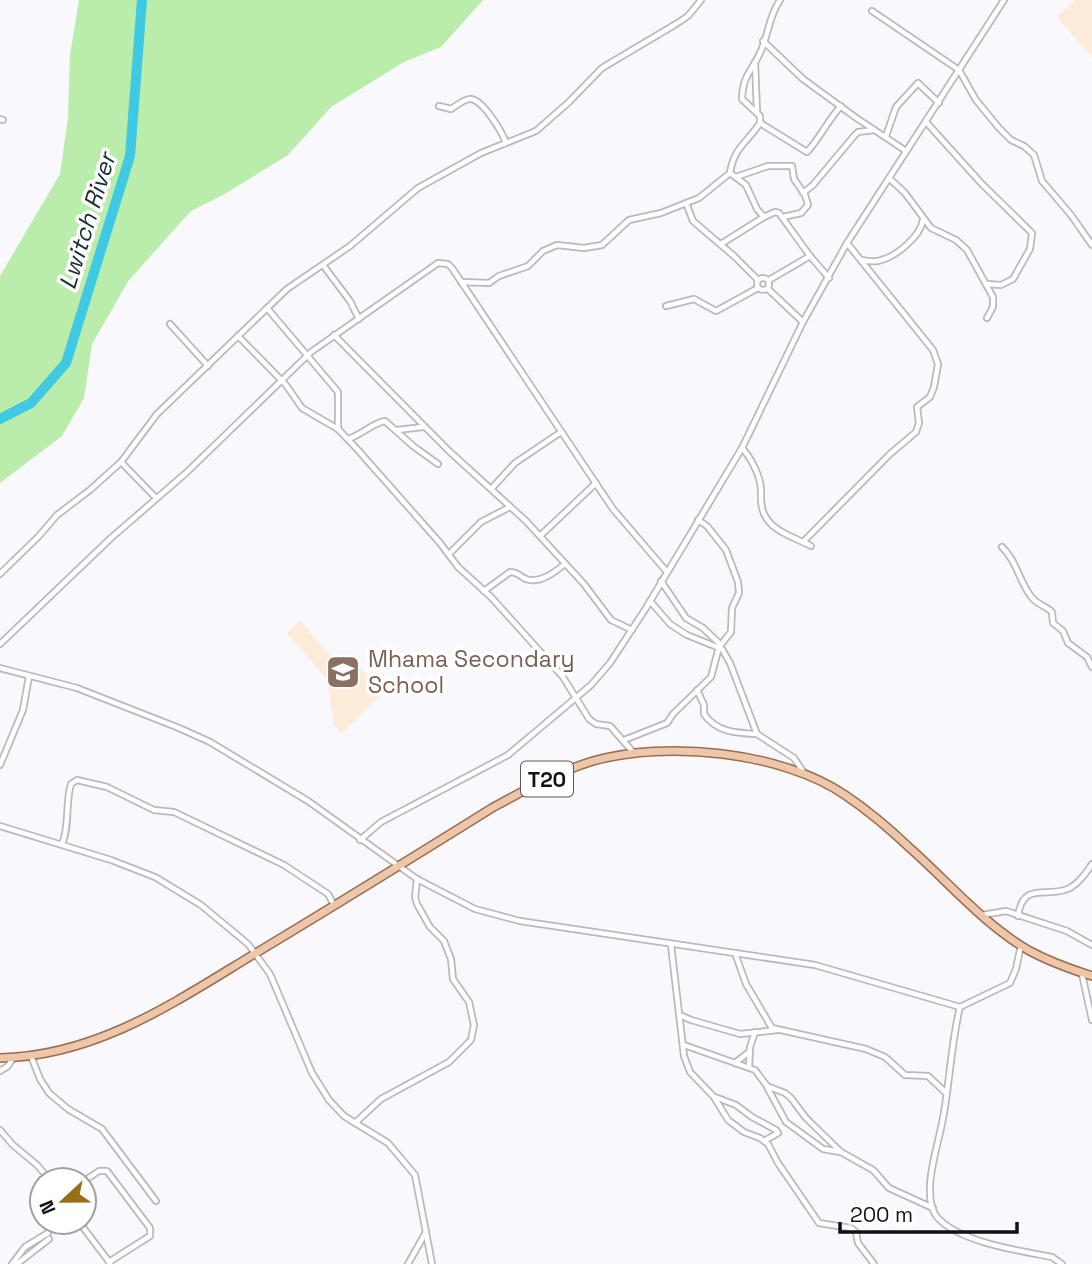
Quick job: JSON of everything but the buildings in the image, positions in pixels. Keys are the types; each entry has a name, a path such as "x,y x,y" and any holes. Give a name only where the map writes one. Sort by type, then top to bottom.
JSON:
{"main road":[{"name":"T20","path":"0,1058 31,1056 77,1046 129,1027 183,998 492,808 555,775 634,752 671,750 727,755 767,763 807,776 844,794 881,823 982,915 1021,945 1064,967 1092,976"}],"street":[{"path":"0,574 57,515 121,462 157,414 298,280 365,234 418,188 481,153 536,131 602,68 688,16 701,0"},
{"path":"732,175 739,147 760,124 761,118 757,112 742,98 745,78 755,61 771,15 780,0"},
{"path":"360,840 381,822 508,755 577,697 601,673 632,630 742,448 803,322 847,243 1003,0"},
{"path":"872,11 959,70 976,100 992,119 1011,140 1034,155 1042,181 1092,245"},
{"path":"763,41 796,74 906,151"},
{"path":"755,61 757,112"},
{"path":"886,136 895,107 918,83 939,103"},
{"path":"439,106 451,109 467,100 475,101 492,118 506,144"},
{"path":"760,124 807,152 820,138 831,117 841,106"},
{"path":"926,122 981,183 1032,233 1030,249 1013,279 1001,285 987,284"},
{"path":"803,193 813,186 858,132 875,130"},
{"path":"461,282 489,283 499,276 528,266 543,251 557,245 598,247 606,243 629,220 652,216 686,203 732,175 768,166 790,165 794,179 808,202 806,209 793,216 783,217"},
{"path":"732,175 746,185 757,209 764,217"},
{"path":"889,178 937,232 963,245 987,284 993,303 987,318"},
{"path":"686,203 693,221 758,280 758,288"},
{"path":"721,244 775,212 783,217 829,278"},
{"path":"861,260 880,260 890,256 914,238 922,227 923,219"},
{"path":"803,542 890,454 916,432 919,423 917,407 930,397 934,387 937,358 847,243"},
{"path":"769,280 810,256"},
{"path":"0,644 307,357 334,335 438,263 448,264 596,483 628,527 667,572"},
{"path":"323,265 350,301 359,319"},
{"path":"758,280 763,277 769,280"},
{"path":"768,289 769,280"},
{"path":"666,306 694,299 716,311 758,288 768,289"},
{"path":"768,289 803,322"},
{"path":"267,308 338,392 338,429"},
{"path":"170,324 208,366"},
{"path":"334,335 424,427 492,488 540,536 611,620 632,630"},
{"path":"238,336 282,381 302,408 338,429 348,439 458,567 484,591 563,677 585,715 593,722 610,726 634,752"},
{"path":"348,439 360,435 382,420 438,464"},
{"path":"396,430 424,427"},
{"path":"492,488 515,463 561,432"},
{"path":"742,448 749,456 761,486 759,503 765,516 778,529 811,546"},
{"path":"121,462 156,498"},
{"path":"540,536 596,483"},
{"path":"449,554 481,522 510,507"},
{"path":"622,740 627,741 664,725 713,674 720,646 730,632 732,608 740,588 726,550 707,526 698,520"},
{"path":"1002,547 1010,555 1031,597 1038,605 1049,608 1054,615 1054,623 1063,631 1068,643 1087,657 1092,667"},
{"path":"484,591 510,572 516,571 528,579 536,579 547,576 565,564"},
{"path":"662,580 686,618 703,628 720,646 730,663 757,734"},
{"path":"650,601 670,624 687,635 720,646"},
{"path":"0,668 77,688 210,742 308,801 397,866 457,901 492,915 671,945 815,965 960,1007 1010,983 1021,945"},
{"path":"0,765 23,710 29,676"},
{"path":"697,690 704,705 704,714 713,725 730,732 757,734 794,758 807,776"},
{"path":"62,844 66,832 65,821 71,784 77,780 100,784 154,810 174,812 279,863 328,894 335,906"},
{"path":"0,825 111,860 166,883 201,905 256,953 270,974 305,1059 320,1087 337,1109 388,1143 412,1170 418,1181 432,1264"},
{"path":"1018,916 1020,905 1030,894 1069,888 1082,878 1092,864"},
{"path":"355,1123 381,1099 449,1062 471,1040 473,1013 452,976 452,959 444,941 430,927 417,904 417,878"},
{"path":"982,915 1001,911 1067,931 1092,945"},
{"path":"671,945 683,1045 690,1072 715,1097 734,1126 764,1141 819,1223 851,1228 856,1232 858,1243 874,1264"},
{"path":"735,953 746,984 770,1025 778,1030"},
{"path":"1082,973 1092,1020"},
{"path":"960,1007 954,1028 947,1093 931,1175 930,1202 941,1220 976,1239 1052,1257 1062,1264"},
{"path":"680,1014 740,1034 778,1030 866,1049 885,1057 905,1075 928,1076 947,1093"},
{"path":"749,1067 756,1031"},
{"path":"683,1045 749,1067 759,1074 786,1122 823,1149 841,1152"},
{"path":"735,1063 750,1052"},
{"path":"31,1056 49,1093 68,1110 102,1129 156,1201"},
{"path":"0,1071 8,1066 13,1057"},
{"path":"767,1086 791,1098 806,1118 841,1152 873,1170 889,1188 933,1209"},
{"path":"715,1097 736,1105 776,1130 778,1133 775,1136 764,1141"},
{"path":"0,1130 38,1166"},
{"path":"90,1236 110,1263 150,1236 150,1228 107,1171 98,1172"},
{"path":"408,1264 426,1231"},
{"path":"48,1236 15,1264 25,1247 48,1236"}],"shaded area":[{"path":"1076,0 1092,0 1092,57 1057,17"},
{"name":"Mhama Secondary School","path":"300,621 339,665 349,656 383,693 341,734 334,725 327,679 287,633"}],"green space":[{"path":"79,0 483,0 441,47 404,62 331,107 288,155 223,195 191,211 129,280 92,344 84,398 62,436 0,483 0,276 60,174 68,118 70,55"}],"waterway":[{"name":"Lwitch River","path":"0,419 31,403 66,363 130,156 142,0"}],"place":[{"name":"Mhama Secondary School","path":"343,672"}]}
